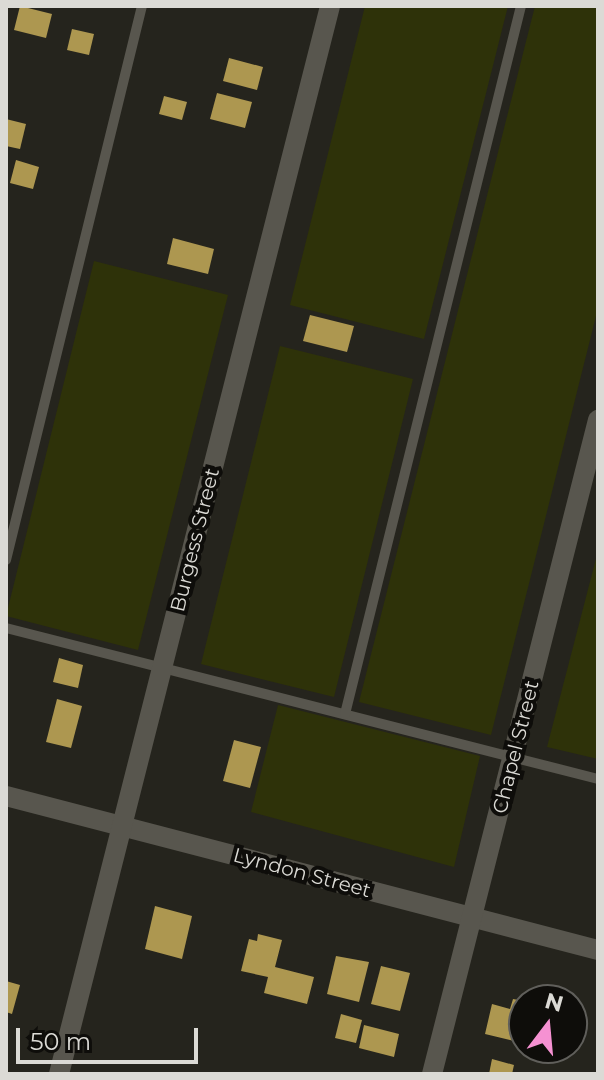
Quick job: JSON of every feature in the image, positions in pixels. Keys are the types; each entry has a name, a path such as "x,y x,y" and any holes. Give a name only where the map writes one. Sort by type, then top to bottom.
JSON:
{"street":[{"name":"Burgess Street","path":"59,1074 330,6"},
{"name":"Chapel Street","path":"432,1074 598,420"},
{"name":"Lyndon Street","path":"6,796 598,950"}],"lane":[{"path":"6,560 142,6"},
{"path":"345,714 521,6"},
{"path":"6,628 598,779"}],"green space":[{"path":"365,6 508,6 424,339 290,305"},
{"path":"535,6 598,6 598,308 491,735 359,702"},
{"path":"94,261 228,295 138,650 6,616"},
{"path":"280,346 413,379 334,697 201,664"},
{"path":"598,551 598,759 547,747"},
{"path":"278,705 480,756 454,867 251,812"}],"building":[{"path":"20,6 52,14 46,38 14,30"},
{"path":"72,29 94,34 89,55 67,50"},
{"path":"229,58 263,67 257,90 223,81"},
{"path":"217,93 252,102 245,128 210,119"},
{"path":"164,96 187,102 182,120 159,114"},
{"path":"6,119 26,124 20,149 6,146"},
{"path":"16,160 39,167 33,189 10,183"},
{"path":"173,238 214,249 208,274 167,264"},
{"path":"310,315 354,326 347,352 303,341"},
{"path":"59,658 83,665 78,688 53,682"},
{"path":"57,699 82,706 71,748 46,742"},
{"path":"234,740 261,747 250,788 223,781"},
{"path":"155,906 192,916 182,959 145,949"},
{"path":"258,934 282,940 275,967 314,977 307,1004 264,993 268,977 241,971 249,939 257,941"},
{"path":"336,956 369,962 359,1002 327,994"},
{"path":"381,966 410,973 400,1011 371,1004"},
{"path":"6,981 20,985 12,1014 6,1012"},
{"path":"492,1004 508,1008 508,1040 485,1034"},
{"path":"341,1014 362,1020 356,1043 335,1038"},
{"path":"364,1025 399,1034 394,1057 359,1048"},
{"path":"492,1059 514,1065 512,1074 489,1074"}]}
